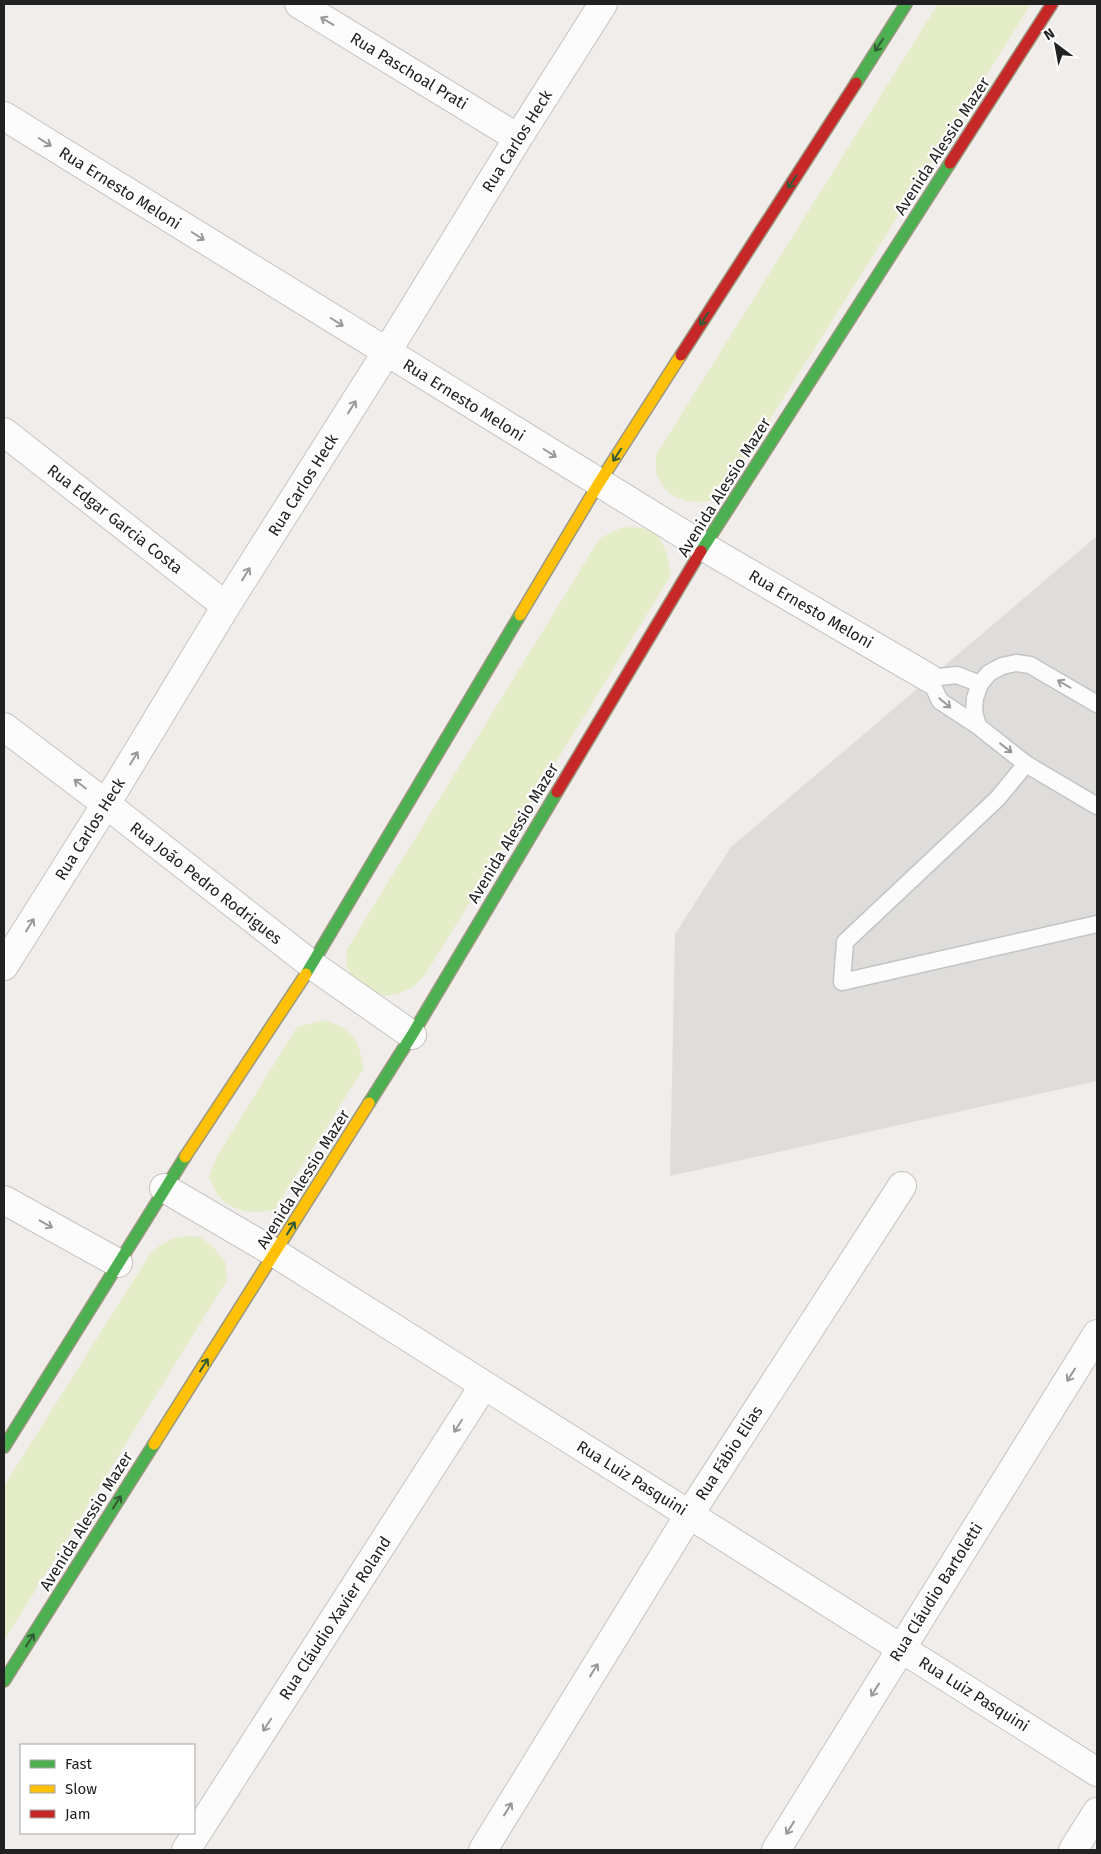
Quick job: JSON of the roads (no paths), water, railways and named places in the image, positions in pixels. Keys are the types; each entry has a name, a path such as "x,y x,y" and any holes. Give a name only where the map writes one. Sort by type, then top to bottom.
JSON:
{"street":[{"name":"Rua Paschoal Prati","path":"299,4 518,138"},
{"name":"Rua Carlos Heck","path":"5,963 106,804 226,606 603,4"},
{"path":"4,1447 164,1188 312,965 599,483 906,4"},
{"name":"Avenida Alessio Mazer","path":"4,1681 412,1034 704,547 1052,4"},
{"name":"Rua Ernesto Meloni","path":"4,116 704,547 929,678"},
{"name":"Rua Edgar Garcia Costa","path":"4,432 226,606"},
{"name":"Rua João Pedro Rodrigues","path":"4,727 312,965 412,1034"},
{"name":"Rua Fábio Elias","path":"483,1850 690,1515 902,1186"},
{"name":"Rua Luiz Pasquini","path":"164,1188 275,1253 1097,1772"},
{"path":"4,1200 118,1263"},
{"name":"Rua Cláudio Bartoletti","path":"776,1850 1097,1334"},
{"name":"Rua Cláudio Xavier Roland","path":"186,1850 484,1385"},
{"path":"1074,1850 1097,1812"}],"lane":[{"path":"978,726 974,712 975,698 980,684 989,673 1002,666 1016,663 1030,665 1097,704"},
{"path":"980,684 957,675 929,678 940,701 978,726 1026,764 1097,806"},
{"path":"1026,764 997,799 845,942 842,982 1097,924"}]}
